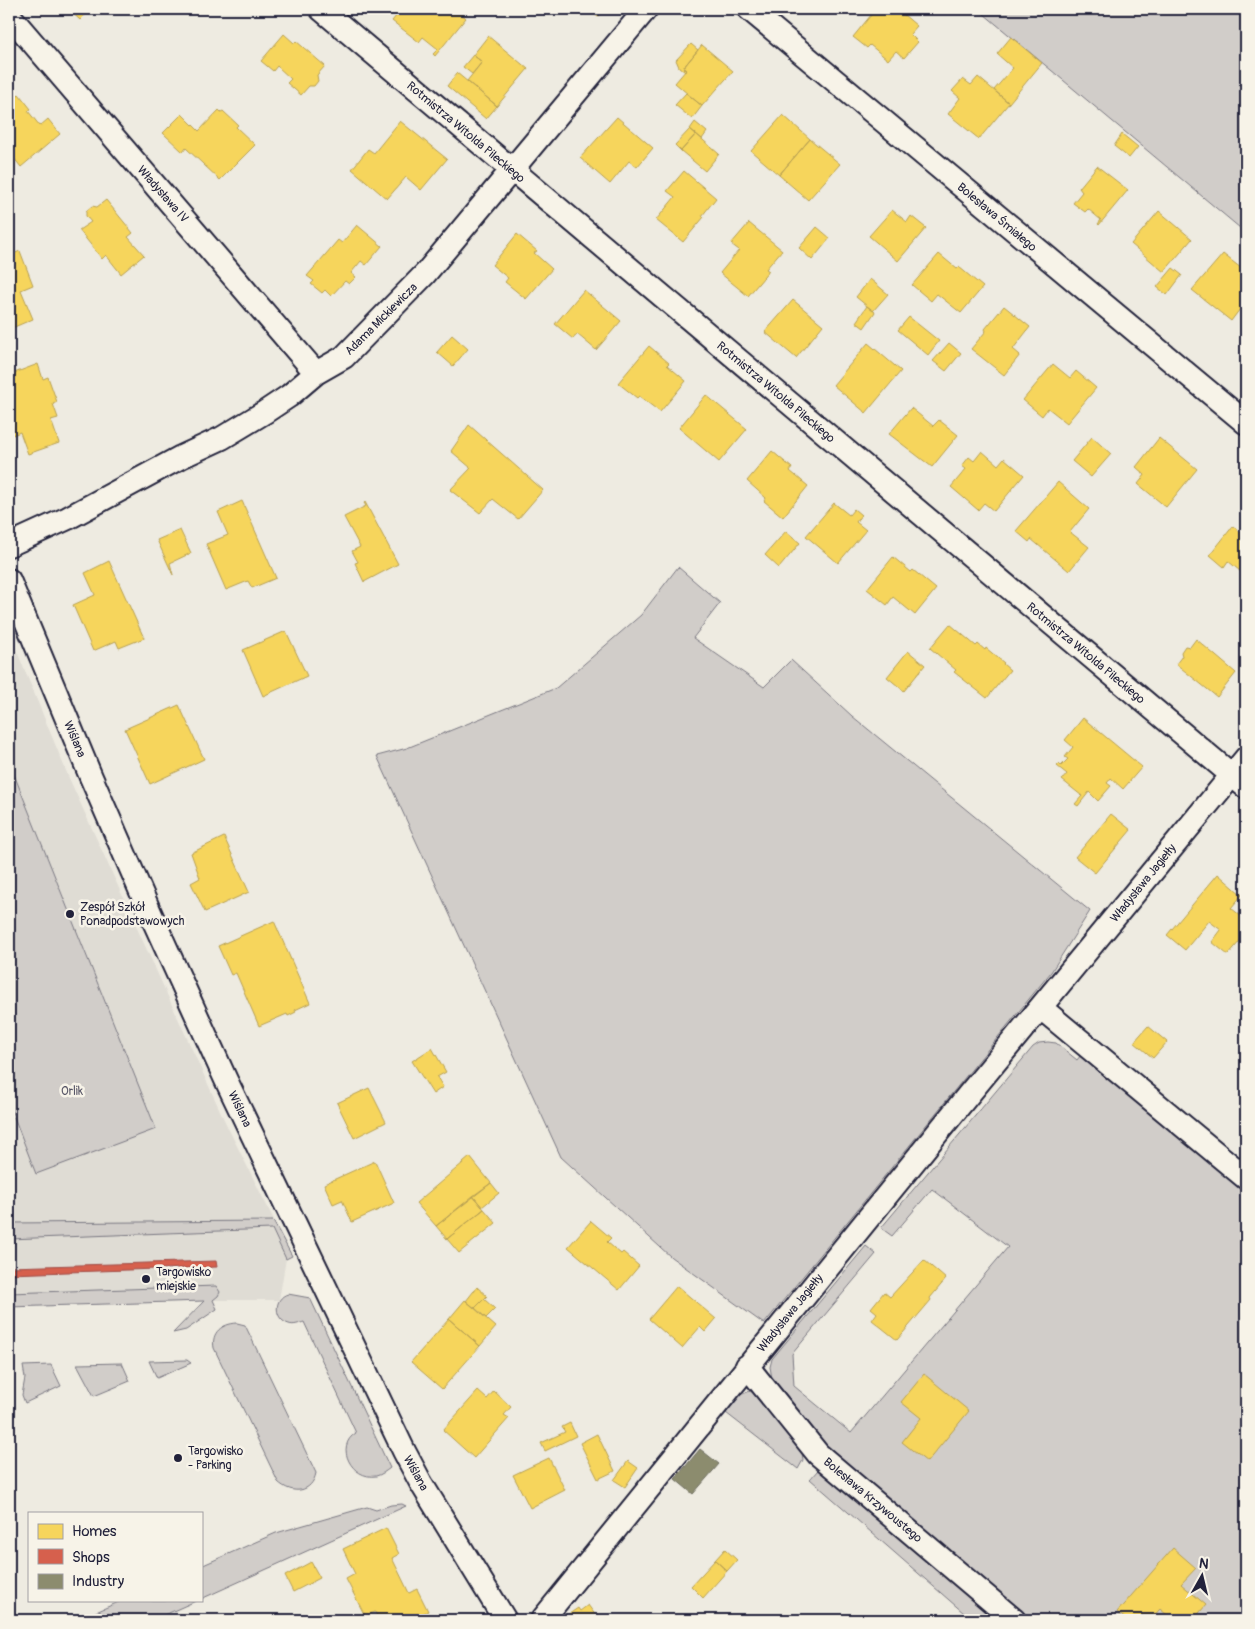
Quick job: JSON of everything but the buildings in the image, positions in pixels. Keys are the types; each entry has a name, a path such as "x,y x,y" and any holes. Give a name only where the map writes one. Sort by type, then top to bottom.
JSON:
{"street":[{"name":"Rotmistrza Witolda Pileckiego","path":"321,9 512,170 1241,773"},
{"name":"Adama Mickiewicza","path":"9,545 68,518 180,457 222,438 288,396 316,374 344,357 425,274 646,9"},
{"name":"Bolesława Śmiałego","path":"749,9 1246,424"},
{"name":"Władysława IV","path":"9,15 316,374"},
{"name":"Wiślana","path":"9,580 102,802 226,1080 404,1452 430,1499 505,1620"},
{"name":"Władysława Jagiełły","path":"542,1620 747,1366 1041,1008 1241,773"},
{"path":"1041,1008 1246,1178"},
{"name":"Bolesława Krzywoustego","path":"747,1366 818,1454 1014,1620"}],"shaded area":[{"name":"Zespół Szkół Ponadpodstawowych","path":"9,632 69,778 171,1003 228,1128 292,1256 286,1259 279,1300 213,1300 217,1309 186,1330 173,1333 204,1301 9,1307"}],"green space":[{"path":"978,9 1246,9 1246,233"},
{"path":"678,567 720,603 693,638 764,687 791,660 852,716 1090,911 1051,972 764,1324 671,1257 561,1157 377,756 407,748 556,688 641,615"},
{"name":"Orlik","path":"9,762 156,1129 36,1174 9,1104"},
{"path":"1039,1043 1056,1043 1077,1060 1081,1055 1246,1193 1246,1620 1029,1620 837,1458 773,1384 770,1367 772,1359 866,1246 876,1254 792,1354 794,1386 851,1433 1008,1247 932,1189 892,1236 881,1228 1033,1047"},
{"path":"273,1221 292,1256 286,1259 272,1229 9,1239 9,1223"},
{"path":"216,1286 220,1292 213,1300 217,1309 186,1330 173,1333 204,1301 9,1307 9,1293"},
{"path":"288,1294 310,1298 390,1468 382,1474 367,1476 353,1468 349,1461 346,1446 356,1433 304,1322 295,1325 289,1324 284,1322 278,1314 277,1309 280,1300"},
{"path":"237,1323 245,1325 316,1473 314,1480 306,1488 301,1490 289,1489 278,1482 214,1348 216,1333 222,1327"},
{"path":"187,1360 191,1363 157,1378 149,1361"},
{"path":"122,1363 130,1381 94,1396 77,1364"},
{"path":"51,1365 61,1386 25,1403 22,1395 25,1378 23,1366"},
{"path":"750,1391 761,1397 801,1445 803,1460 798,1469 726,1413 740,1395"},
{"path":"818,1470 825,1471 1000,1620 972,1620 810,1479"},
{"path":"402,1504 406,1506 202,1599 202,1566 276,1533 367,1507 376,1510"},
{"path":"118,1602 194,1602 153,1620 78,1620"}],"place":[{"name":"Zespół Szkół Ponadpodstawowych","path":"70,914"},
{"name":"Targowisko miejskie","path":"146,1279"},
{"name":"Targowisko - Parking","path":"178,1458"}]}
